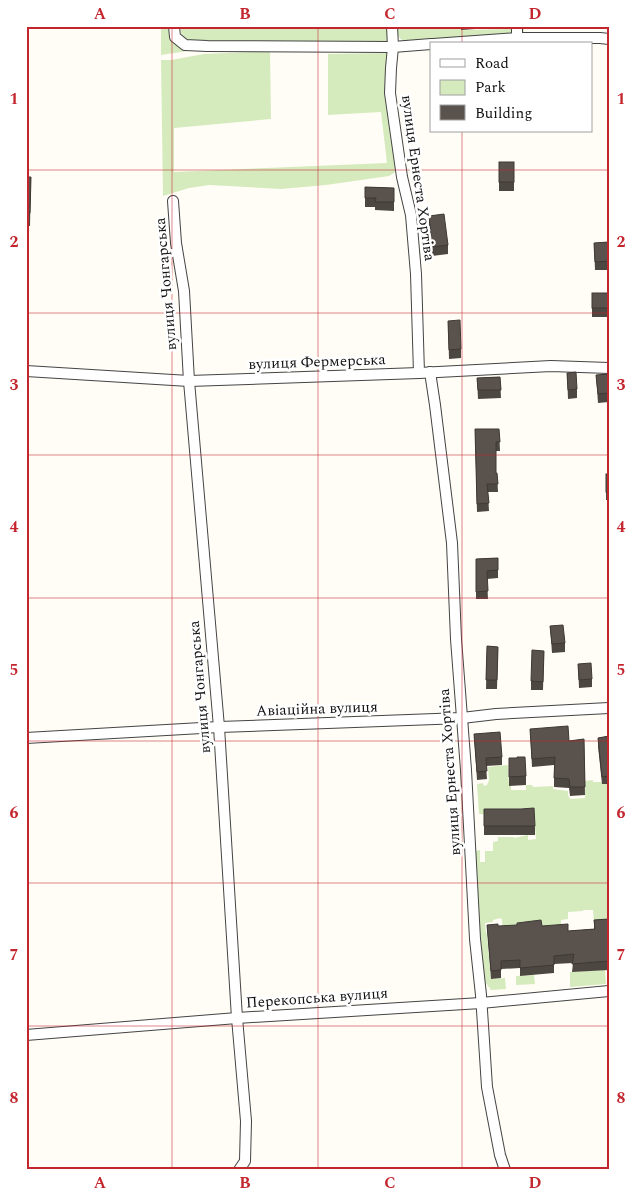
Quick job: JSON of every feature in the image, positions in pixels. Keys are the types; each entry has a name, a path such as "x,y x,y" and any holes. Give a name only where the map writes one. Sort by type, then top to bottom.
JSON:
{"street":[{"path":"174,26 175,37 184,45 393,47 430,44"},
{"name":"вулиця Ернеста Хортіва","path":"392,26 393,47 390,68 390,93 402,177 411,214 424,372 436,414 452,543 456,639 466,770 475,939 487,1087 505,1170"},
{"path":"517,26 517,38"},
{"path":"460,42 517,38 609,39"},
{"name":"вулиця Чонгарська","path":"173,201 176,243 184,291 189,381 219,727 237,1018 246,1120 245,1161 238,1170"},
{"name":"вулиця Фермерська","path":"26,372 189,381 551,366 609,368"},
{"name":"Авіаційна вулиця","path":"26,738 219,727 462,718 496,714 609,708"},
{"name":"Перекопська вулиця","path":"26,1035 237,1018 481,1003 609,991"}],"green space":[{"path":"161,26 176,26 187,51 161,55"},
{"path":"180,26 390,26 389,44 204,49 182,38"},
{"path":"396,26 461,26 462,30 512,29 512,26 524,26 524,31 522,36 406,43 398,36"},
{"path":"270,51 271,119 174,128 174,172 387,163 381,112 328,115 328,54 386,53 389,55 397,169 389,176 326,185 281,189 209,185 189,188 163,196 161,60 204,54"},
{"path":"508,765 511,790 526,790 526,785 532,785 533,787 553,786 553,789 568,791 570,799 585,798 585,781 593,780 593,782 609,784 609,928 598,922 594,923 593,910 568,912 568,919 561,920 561,924 566,924 503,940 502,919 485,923 491,979 505,978 506,989 491,990 486,983 484,974 475,851 480,850 480,862 485,862 485,851 493,851 493,842 498,841 498,837 514,838 528,835 528,840 536,839 534,816 479,814 477,784 483,783 484,786 487,785 489,780 488,767"},
{"path":"605,970 606,984 570,987 570,972"},
{"path":"534,975 535,984 516,985 516,976"}],"building":[{"path":"499,162 514,162 514,182 499,182"},
{"path":"26,177 31,177 30,213 26,213"},
{"path":"365,187 394,188 394,202 375,202 376,198 365,198"},
{"path":"444,214 448,245 432,247 429,216"},
{"path":"609,242 609,261 595,262 594,243"},
{"path":"592,293 609,293 609,308 592,308"},
{"path":"460,320 461,349 449,350 448,321"},
{"path":"576,372 577,389 568,390 567,373"},
{"path":"609,374 609,393 598,394 596,375"},
{"path":"500,377 501,390 478,390 477,378"},
{"path":"475,429 499,429 500,442 496,442 498,484 487,484 489,503 477,504"},
{"path":"606,474 609,474 609,492 606,492"},
{"path":"498,558 498,570 487,571 488,591 476,592 476,559"},
{"path":"563,625 565,643 552,644 550,626"},
{"path":"487,646 498,647 497,680 486,680"},
{"path":"532,650 544,651 543,682 531,681"},
{"path":"591,663 592,679 579,680 578,664"},
{"path":"568,726 569,741 584,739 585,787 570,787 569,779 554,778 555,757 532,759 530,729"},
{"path":"500,732 502,757 486,758 487,771 477,772 474,734"},
{"path":"609,736 609,776 602,777 598,738"},
{"path":"525,757 526,776 509,777 509,758"},
{"path":"534,808 535,826 484,826 484,809"},
{"path":"609,919 609,961 572,964 574,954 554,956 554,965 520,968 520,960 501,961 501,970 491,971 487,925 517,925 517,923 541,920 542,926 568,924 568,931 595,929 594,920"}]}
